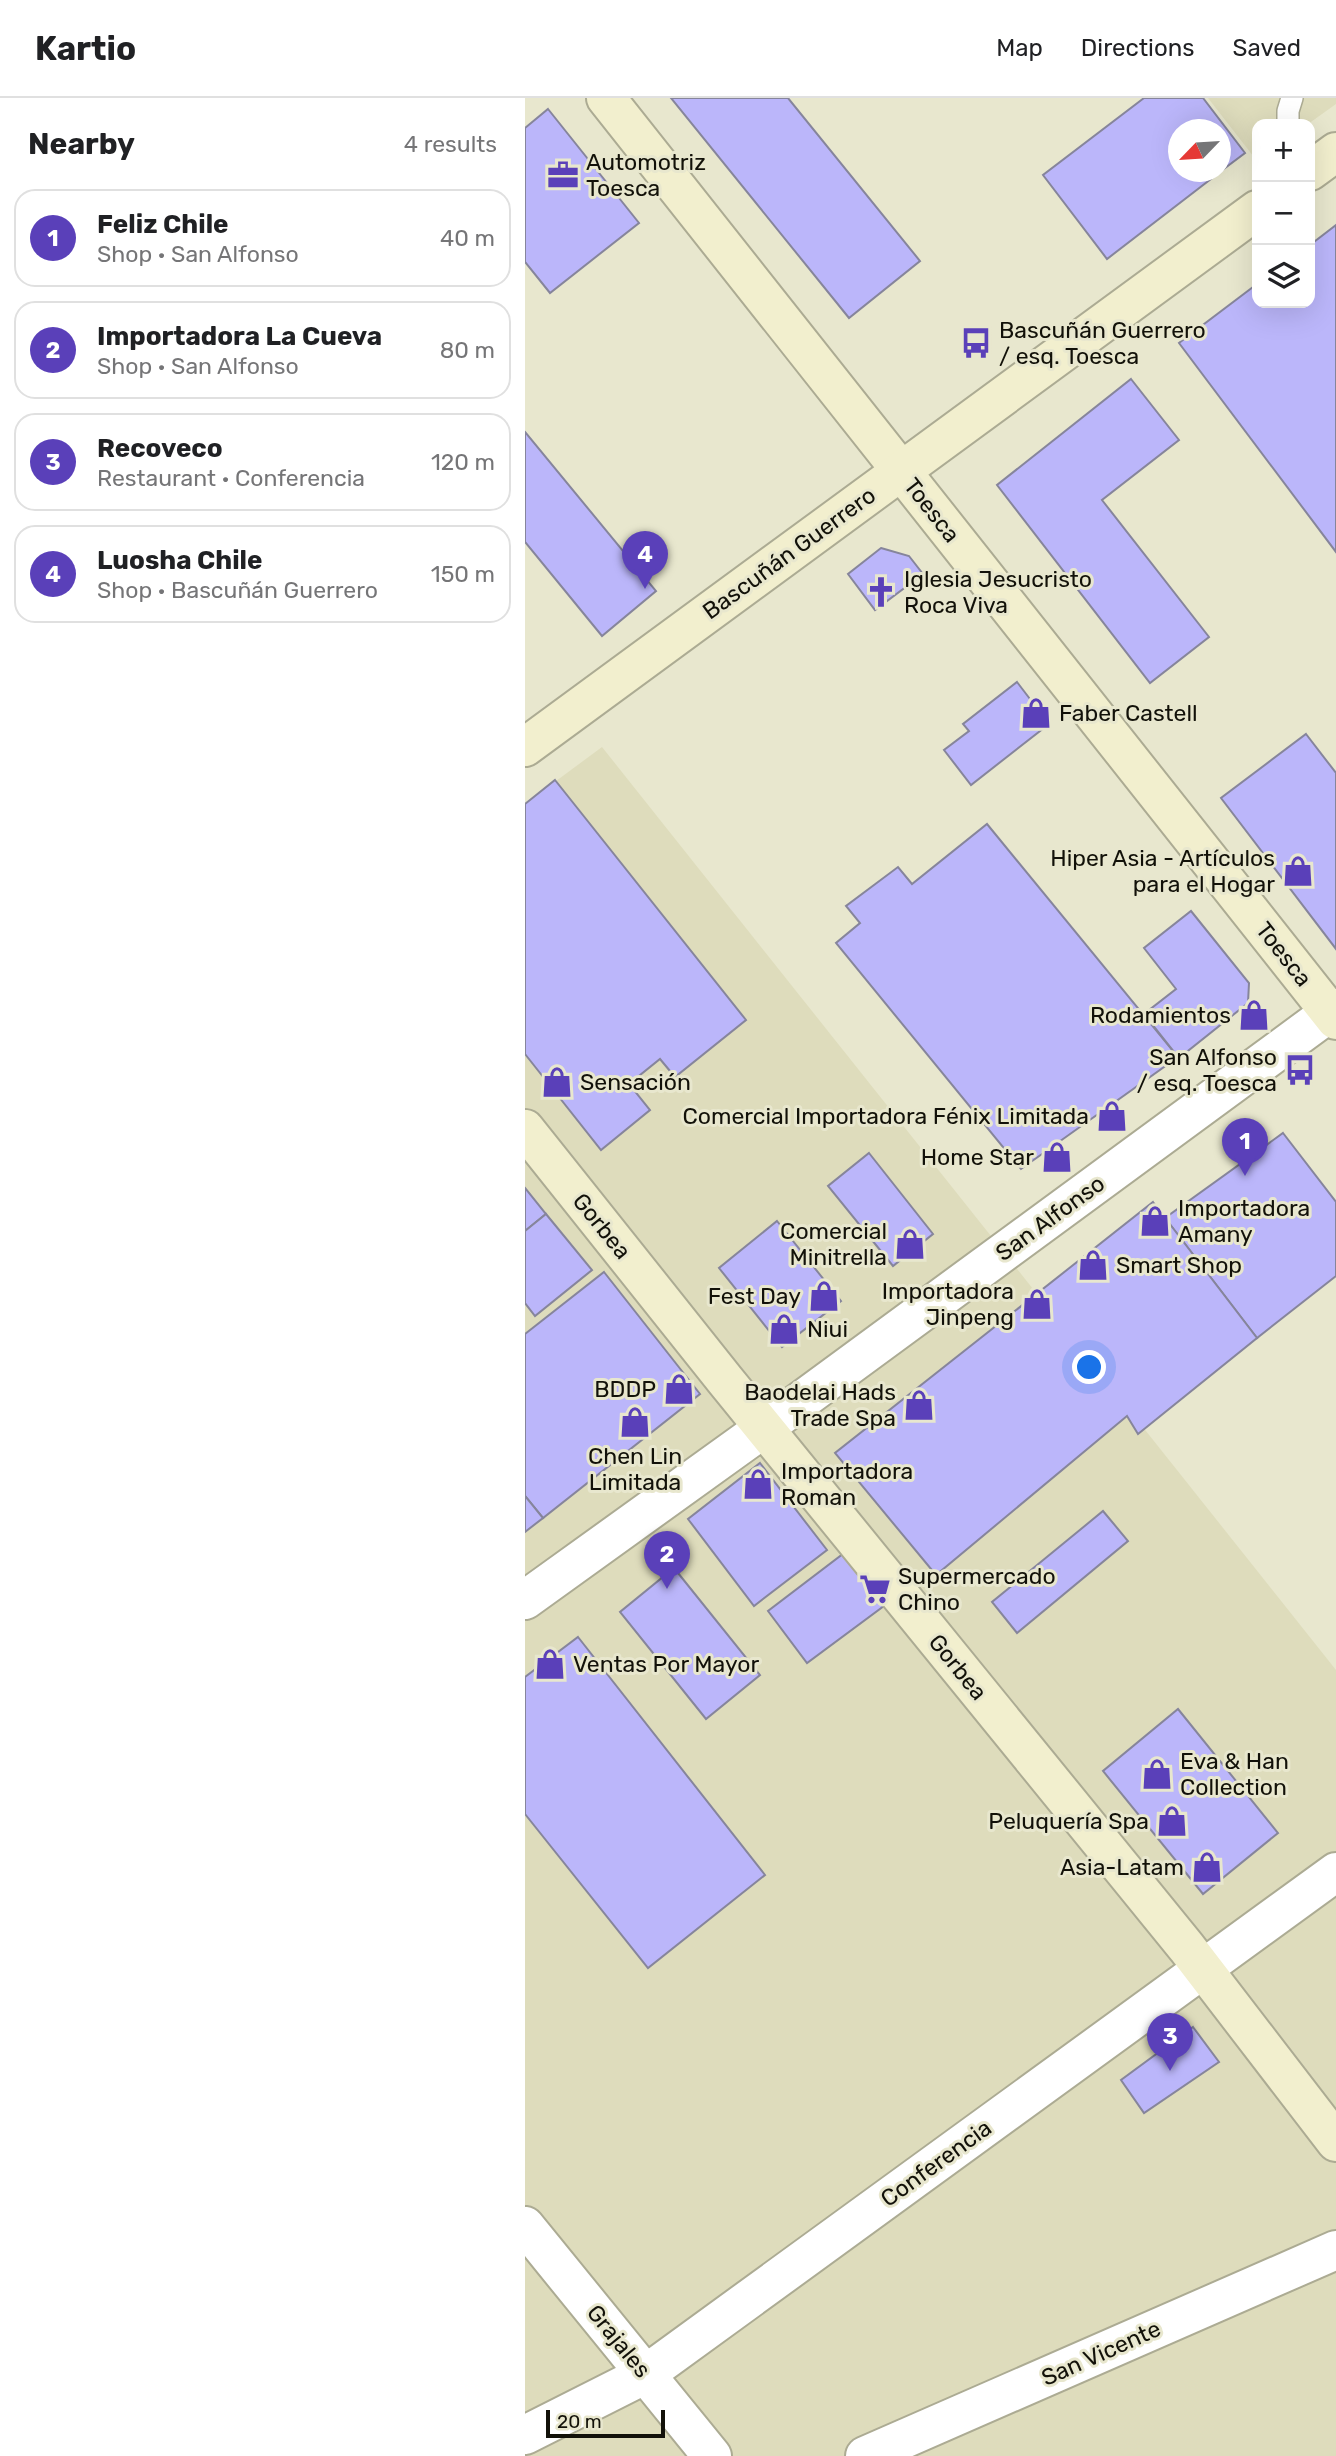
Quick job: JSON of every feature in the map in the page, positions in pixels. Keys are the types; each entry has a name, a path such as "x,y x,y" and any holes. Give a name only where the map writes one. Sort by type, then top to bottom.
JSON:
{"street":[{"name":"Toesca","path":"606,98 1334,1013"},
{"path":"1315,167 1336,152"},
{"name":"Bascuñán Guerrero","path":"525,747 1252,214"},
{"name":"San Alfonso","path":"525,1600 1334,1013"},
{"name":"Gorbea","path":"525,1129 1203,1970 1336,2142"},
{"name":"Conferencia","path":"525,2435 646,2374 1336,1872"},
{"name":"Grajales","path":"525,2226 712,2456"},
{"name":"San Vicente","path":"865,2456 1336,2250"}],"lane":[{"path":"1288,119 1292,98"}],"shaded area":[{"path":"1208,98 1336,98 1336,104 1315,119 1252,119 1252,155 1231,128 1231,119 1224,119"},
{"path":"602,747 1336,1670 1336,2456 525,2456 525,804"}],"building":[{"path":"671,98 788,98 920,261 849,318"},
{"path":"1144,98 1203,98 1219,119 1168,119 1168,182 1207,182 1107,259 1043,175"},
{"name":"Automotriz Toesca","path":"548,109 639,223 550,293 525,262 525,128"},
{"path":"1231,135 1245,153 1231,164"},
{"path":"1336,225 1336,552 1179,343 1252,288 1252,308 1315,308 1315,241"},
{"path":"1131,379 1179,440 1102,500 1209,637 1150,683 997,485"},
{"path":"525,432 656,591 602,636 525,542"},
{"name":"Iglesia Jesucristo Roca Viva","path":"881,548 909,556 923,574 875,610 848,574"},
{"path":"1017,682 1049,724 971,785 944,750 969,731 963,724"},
{"path":"1306,734 1336,773 1336,949 1221,798"},
{"path":"555,780 746,1020 675,1077 660,1059 629,1084 650,1110 601,1150 525,1054 525,804"},
{"path":"987,824 1178,1057 1021,1169 836,943 860,923 846,906 898,867 912,884"},
{"path":"1191,911 1249,983 1248,1003 1179,1058 1144,1014 1176,989 1144,948"},
{"path":"1283,1133 1336,1202 1336,1276 1257,1338 1165,1218"},
{"path":"869,1153 933,1234 893,1266 828,1186"},
{"path":"525,1188 546,1214 525,1231"},
{"path":"1153,1202 1257,1338 1138,1434 1127,1416 936,1575 835,1453"},
{"path":"546,1214 592,1270 535,1316 525,1303 525,1231"},
{"path":"777,1221 841,1301 782,1347 719,1268"},
{"path":"604,1272 700,1394 543,1518 525,1496 525,1334"},
{"path":"760,1463 827,1550 754,1606 688,1519"},
{"path":"525,1496 543,1518 525,1532"},
{"path":"1103,1511 1128,1541 1017,1633 992,1602"},
{"path":"856,1544 896,1597 807,1663 768,1611"},
{"path":"674,1568 760,1675 706,1719 620,1612"},
{"path":"578,1637 765,1875 648,1968 525,1814 525,1677"},
{"path":"1178,1709 1278,1833 1203,1894 1103,1771"},
{"path":"1193,2027 1219,2062 1144,2113 1121,2080"}],"place":[{"name":"Automotriz Toesca","path":"563,175"},
{"name":"Bascuñán Guerrero / esq. Toesca","path":"976,343"},
{"name":"Luosha Chile","path":"645,589"},
{"name":"Iglesia Jesucristo Roca Viva","path":"881,592"},
{"name":"Faber Castell","path":"1036,713"},
{"name":"Hiper Asia - Artículos para el Hogar","path":"1298,871"},
{"name":"Rodamientos","path":"1254,1015"},
{"name":"San Alfonso / esq. Toesca","path":"1300,1070"},
{"name":"Sensación","path":"557,1082"},
{"name":"Comercial Importadora Fénix Limitada","path":"1112,1116"},
{"name":"Home Star","path":"1057,1157"},
{"name":"Feliz Chile","path":"1245,1176"},
{"name":"Importadora Amany","path":"1155,1221"},
{"name":"Comercial Minitrella","path":"910,1244"},
{"name":"Smart Shop","path":"1093,1265"},
{"name":"Fest Day","path":"824,1296"},
{"name":"Importadora Jinpeng","path":"1037,1304"},
{"name":"Niui","path":"784,1329"},
{"name":"BDDP","path":"679,1389"},
{"name":"Baodelai Hads Trade Spa","path":"919,1405"},
{"name":"Chen Lin Limitada","path":"635,1422"},
{"name":"Importadora Roman","path":"758,1484"},
{"name":"Importadora La Cueva","path":"667,1589"},
{"name":"Supermercado Chino","path":"875,1589"},
{"name":"Ventas Por Mayor","path":"550,1664"},
{"name":"Eva & Han Collection","path":"1157,1774"},
{"name":"Peluquería Spa","path":"1172,1821"},
{"name":"Asia-Latam","path":"1207,1867"},
{"name":"Recoveco","path":"1170,2071"}]}
